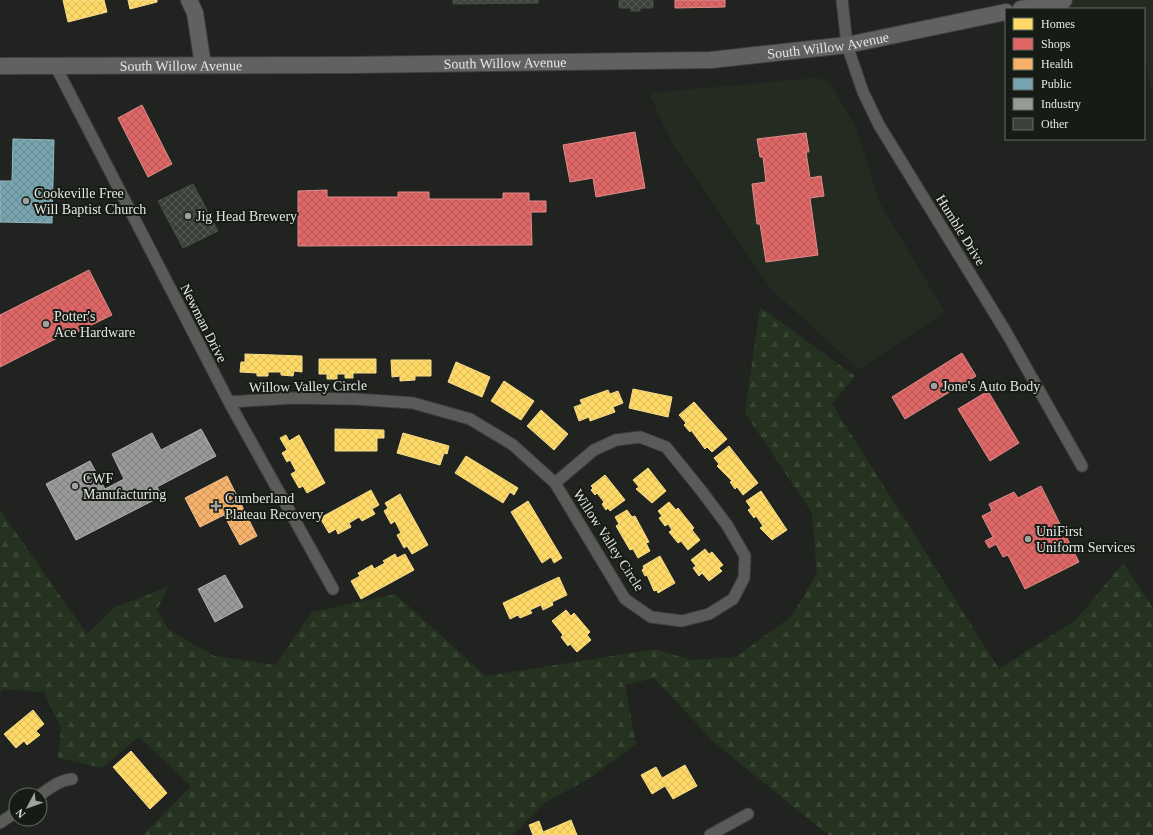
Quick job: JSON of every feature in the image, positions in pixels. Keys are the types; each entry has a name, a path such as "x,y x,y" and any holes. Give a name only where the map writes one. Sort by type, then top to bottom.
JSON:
{"main road":[{"path":"189,0 195,12 202,65"},
{"path":"1026,8 1064,0"},
{"name":"South Willow Avenue","path":"0,66 350,65 711,60 847,46 1005,12"}],"street":[{"name":"Humble Drive","path":"842,0 847,46 863,92 879,125 1006,332 1082,466"},
{"name":"Newman Drive","path":"56,67 229,402 333,589"},
{"name":"Willow Valley Circle","path":"229,402 292,398 355,399 413,403 470,419 513,445 555,483 625,599 651,617 682,621 709,614 733,599 744,578 745,556 727,525 700,488 666,448 640,437 616,440 594,450 555,483"},
{"path":"48,790 66,779 72,779"},
{"path":"710,835 748,814"}],"shaded area":[{"path":"1032,0 1153,0 1153,98 1145,62 1145,8 1035,8"},
{"path":"816,78 824,80 831,85 856,128 880,203 945,312 859,370 770,288 671,141 649,93"}],"green space":[{"path":"760,307 855,376 832,404 999,669 1076,620 1123,563 1153,608 1153,835 828,835 715,743 654,678 625,685 636,744 590,778 544,803 513,835 143,835 191,786 139,737 102,768 58,758 61,728 44,692 3,689 0,693 0,510 87,634 115,607 168,587 157,610 169,630 214,656 276,665 312,612 395,594 486,676 655,649 691,660 736,657 792,616 817,573 812,513 745,413"}],"building: Homes":[{"path":"63,0 104,0 107,12 68,22"},
{"path":"128,0 157,0 157,2 130,9"},
{"path":"245,354 302,356 302,372 294,371 293,376 281,375 281,372 268,372 268,376 257,376 257,373 240,372 241,362 245,362"},
{"path":"319,359 376,359 376,373 353,373 353,378 345,378 345,374 337,374 337,379 327,379 327,374 319,374"},
{"path":"391,360 431,360 431,376 415,376 415,380 400,381 400,376 392,377"},
{"path":"456,362 490,377 482,397 448,382"},
{"path":"504,381 534,401 521,420 491,401"},
{"path":"633,389 672,397 668,417 629,408"},
{"path":"608,390 610,394 618,391 623,403 613,407 615,412 590,421 589,417 579,421 574,407 582,404 580,400"},
{"path":"694,402 727,439 712,452 707,447 705,449 691,430 690,432 684,425 686,423 679,415"},
{"path":"541,410 568,434 554,450 527,426"},
{"path":"335,429 384,430 384,438 377,438 377,451 335,451"},
{"path":"403,433 449,446 447,454 444,453 440,465 397,453"},
{"path":"286,435 289,441 299,435 325,483 307,493 303,486 299,488 291,474 296,471 290,460 287,462 282,453 287,450 280,438"},
{"path":"729,446 758,483 743,495 737,487 735,489 730,482 732,481 717,466 719,464 714,458"},
{"path":"466,456 518,488 514,495 510,492 503,503 455,473"},
{"path":"648,468 666,491 652,503 636,489 639,487 633,480"},
{"path":"605,475 625,500 610,511 608,508 606,510 602,504 604,502 597,493 595,495 591,490 593,488 591,486"},
{"path":"371,490 379,505 372,509 375,514 362,521 359,517 349,523 351,527 338,534 336,529 329,533 320,518"},
{"path":"761,491 787,530 772,540 760,528 763,526 756,516 754,518 748,510 751,508 746,501"},
{"path":"400,494 428,545 412,554 407,546 404,548 397,535 401,533 395,521 391,524 384,511 388,508 385,503"},
{"path":"528,501 562,558 554,563 551,557 542,563 511,512"},
{"path":"669,502 676,510 678,508 694,528 692,530 700,540 688,550 681,541 678,543 669,532 672,530 668,524 665,526 659,518 662,516 658,511"},
{"path":"627,510 632,517 635,516 649,542 646,543 650,551 638,558 633,549 630,550 616,526 619,524 615,517"},
{"path":"705,549 709,554 712,552 723,565 719,568 722,571 709,581 702,573 699,576 693,568 696,566 691,560"},
{"path":"395,554 397,558 405,554 414,570 361,599 351,581 360,576 358,573 372,565 374,569 385,563 383,561"},
{"path":"660,556 675,583 658,593 657,590 654,591 647,575 645,576 642,570 644,568 643,566"},
{"path":"559,577 567,595 552,602 553,605 543,610 541,605 530,610 532,613 520,618 518,615 510,619 503,603"},
{"path":"566,610 571,616 574,613 590,632 587,635 591,640 577,652 570,644 568,646 561,637 563,635 552,621"},
{"path":"33,710 44,724 36,731 40,735 27,745 24,741 16,748 4,734"},
{"path":"131,751 167,793 150,809 113,767"},
{"path":"685,765 697,786 673,799 665,786 652,794 641,775 656,767 662,778"},
{"path":"571,820 577,835 533,835 529,825 539,821 543,832"}],"building: Shops":[{"path":"675,0 725,0 725,7 675,8"},
{"path":"142,105 172,164 148,177 118,118"},
{"path":"635,132 645,188 596,197 593,178 570,182 563,145"},
{"path":"806,133 809,152 806,152 810,178 821,176 824,196 810,198 818,255 766,262 760,224 757,224 752,184 766,182 763,157 760,157 757,139"},
{"path":"327,190 327,197 398,197 398,192 429,192 429,199 503,199 503,193 529,193 529,201 546,201 546,212 531,212 532,245 298,246 298,191"},
{"name":"Potter's Ace Hardware","path":"89,270 112,315 67,337 65,334 0,367 0,315"},
{"name":"Jone's Auto Body","path":"962,353 976,376 905,419 892,397"},
{"path":"988,391 1019,443 990,461 958,409"},
{"name":"UniFirst Uniform Services","path":"1041,486 1079,562 1025,589 1008,555 1003,557 996,544 989,548 985,541 993,537 982,516 992,511 989,504 1014,492 1018,498"}],"building: Health":[{"name":"Cumberland Plateau Recovery","path":"227,476 257,536 240,545 224,515 200,527 185,498"}],"building: Public":[{"name":"Cookeville Free Will Baptist Church","path":"13,139 54,140 52,223 0,222 0,181 12,181"}],"building: Industry":[{"name":"CWF Manufacturing","path":"201,429 216,456 157,487 162,496 76,540 46,484 90,461 105,489 124,479 112,454 152,433 161,450"},
{"path":"225,575 243,607 215,622 198,589"}],"building: Other":[{"path":"453,0 538,0 538,3 453,4"},
{"path":"619,0 653,0 653,8 640,8 640,11 631,11 631,8 619,8"},
{"name":"Jig Head Brewery","path":"193,184 218,231 183,248 158,201"}],"place":[{"name":"Cookeville Free Will Baptist Church","path":"26,201"},
{"name":"Jig Head Brewery","path":"188,216"},
{"name":"Potter's Ace Hardware","path":"46,324"},
{"name":"Jone's Auto Body","path":"934,386"},
{"name":"CWF Manufacturing","path":"75,486"},
{"name":"Cumberland Plateau Recovery","path":"216,506"},
{"name":"UniFirst Uniform Services","path":"1028,539"}]}
